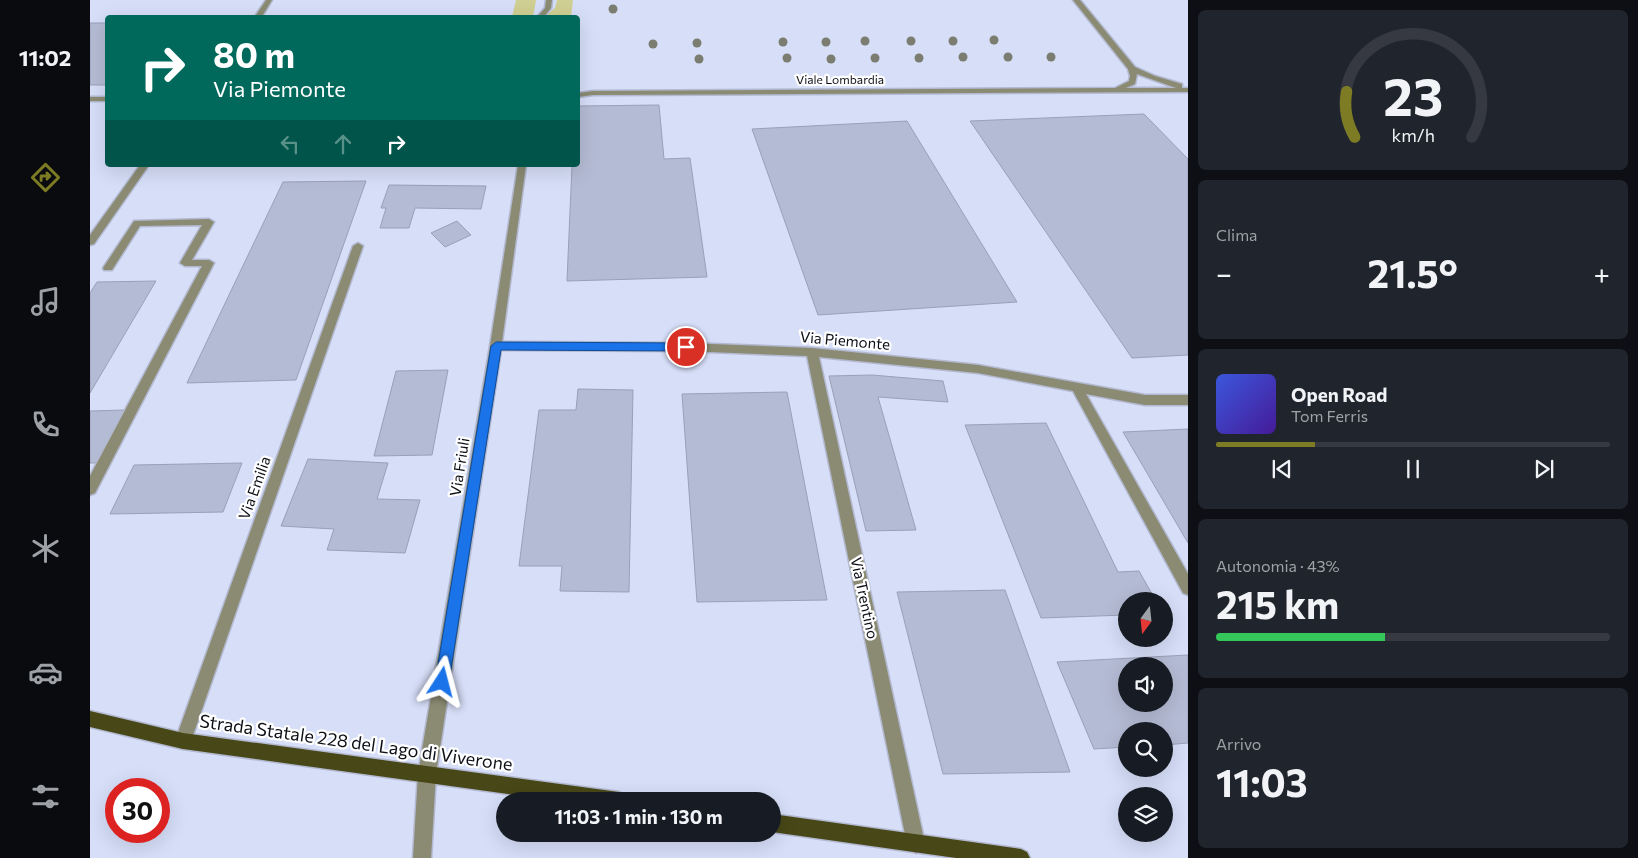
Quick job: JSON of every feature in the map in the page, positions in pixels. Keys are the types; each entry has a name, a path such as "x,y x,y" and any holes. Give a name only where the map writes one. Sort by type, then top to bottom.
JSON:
{"main road":[{"name":"Strada Statale 228 del Lago di Viverone","path":"90,719 183,741 555,792"},
{"path":"781,824 1021,858"}],"street":[{"path":"259,15 270,0"},
{"path":"542,15 548,8 549,0"},
{"path":"1076,0 1132,69 1134,76 1132,82 1122,88 1104,90"},
{"path":"1132,69 1152,78 1188,89"},
{"path":"1104,90 1188,89"},
{"name":"Viale Lombardia","path":"580,95 602,93 1104,90"},
{"path":"90,99 105,99"},
{"path":"90,242 144,167"},
{"name":"Via Friuli","path":"422,858 427,774 496,346 522,167"},
{"path":"90,489 94,475 209,263 185,263 208,222 138,223 108,268"},
{"name":"Via Emilia","path":"183,741 358,246"},
{"name":"Via Piemonte","path":"496,346 686,347 812,352 978,369 1145,400 1188,400"},
{"name":"Via Trentino","path":"812,352 916,844"},
{"path":"1076,386 1188,588"}],"green space":[{"path":"516,0 536,0 533,15 512,15"},
{"path":"557,0 573,0 571,15 546,15 555,8"}],"building":[{"path":"90,23 105,23 105,85 90,85"},
{"path":"659,105 664,159 690,158 707,277 567,281 572,167 580,167 580,106"},
{"path":"1144,114 1188,159 1188,355 1132,358 970,121"},
{"path":"907,121 1017,302 818,315 752,129"},
{"path":"366,181 296,380 187,383 283,182"},
{"path":"389,185 486,186 481,209 415,208 409,228 380,228 386,208 381,208"},
{"path":"457,221 471,235 445,247 431,233"},
{"path":"156,281 90,393 90,293 97,282"},
{"path":"448,370 432,455 374,456 396,371"},
{"path":"872,375 943,381 948,402 878,397 916,530 866,531 829,376"},
{"path":"578,389 633,390 629,592 560,591 562,566 519,566 539,410 576,410"},
{"path":"787,392 827,600 697,602 682,394"},
{"path":"125,410 97,463 90,463 90,411"},
{"path":"1046,423 1118,572 1139,571 1151,592 1118,592 1118,615 1041,618 965,425"},
{"path":"1188,429 1188,543 1123,432"},
{"path":"308,459 388,463 377,499 420,500 405,553 327,550 334,529 281,526"},
{"path":"242,463 223,512 110,514 134,465"},
{"path":"1005,590 1070,772 943,774 897,592"},
{"path":"1188,655 1188,743 1173,744 1173,722 1118,722 1118,748 1094,749 1057,662 1118,659 1118,712 1173,712 1173,657 1151,657"}],"route":[{"path":"442,682 496,346 686,347"}]}
